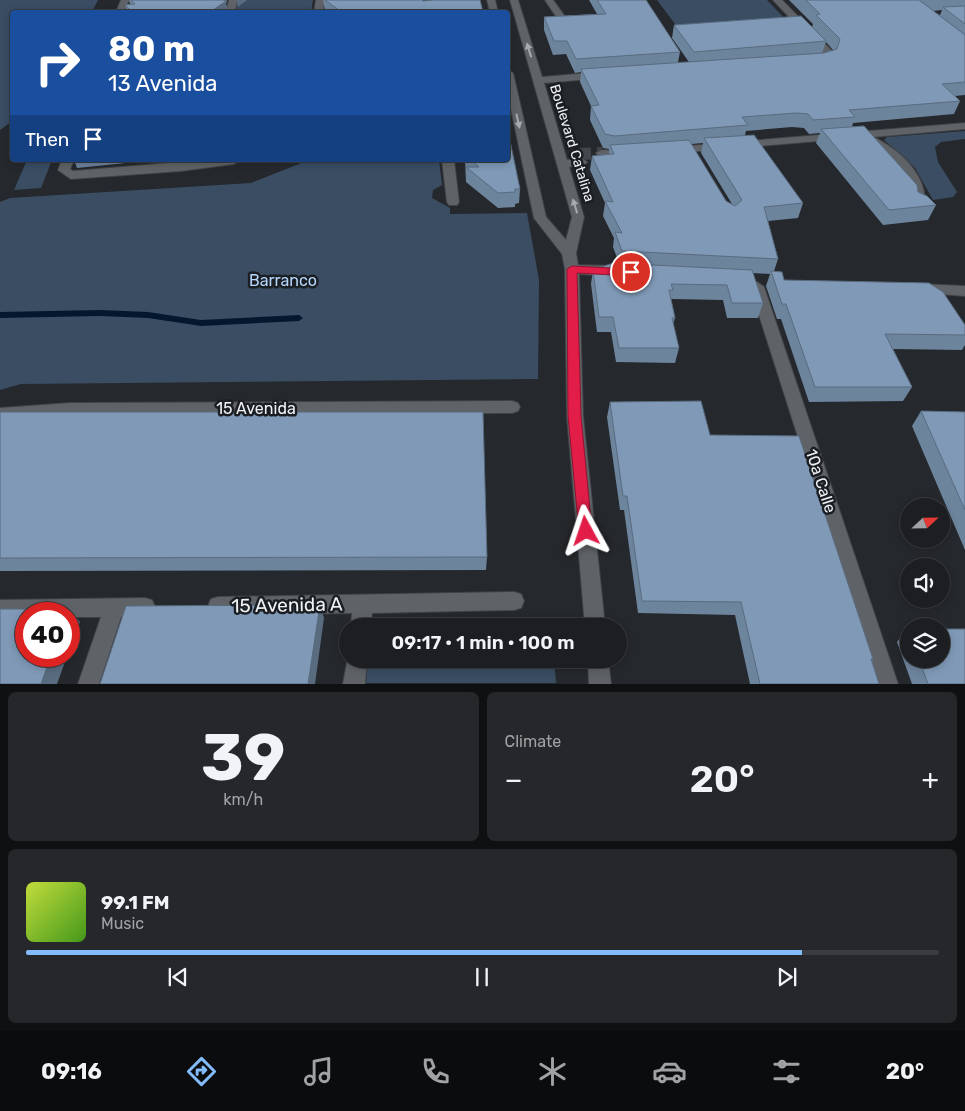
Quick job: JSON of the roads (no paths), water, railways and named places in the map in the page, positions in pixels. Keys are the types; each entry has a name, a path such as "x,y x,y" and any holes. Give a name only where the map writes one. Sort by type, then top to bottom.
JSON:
{"street":[{"name":"Boulevard Catalina","path":"514,0 578,217 571,261 575,416 593,618"},
{"path":"549,0 564,22"},
{"path":"777,0 830,56 826,60 811,61"},
{"path":"537,80 616,74"},
{"path":"510,82 540,218 571,261 621,272"},
{"path":"662,151 693,153 965,126"},
{"path":"863,135 892,156 916,181 921,194 918,205"},
{"path":"606,156 642,153"},
{"path":"561,159 580,158"},
{"path":"67,162 64,170 71,176 219,162"},
{"path":"448,162 453,202"},
{"name":"10a Calle","path":"774,280 749,278 888,684"},
{"path":"902,288 965,291"},
{"path":"942,290 951,306"},
{"name":"15 Avenida","path":"0,414 70,408 512,407"},
{"name":"15 Avenida A","path":"204,606 514,601"},
{"path":"362,618 363,603"},
{"path":"0,609 164,606"},
{"path":"88,684 114,607"},
{"path":"354,684 356,668"},
{"path":"599,668 600,684"}],"waterway":[{"path":"0,315 100,313 148,315 201,323 299,318"}],"tunnel":[{"path":"579,154 602,153"}],"park label":[{"name":"Barranco","path":"283,280"}]}
